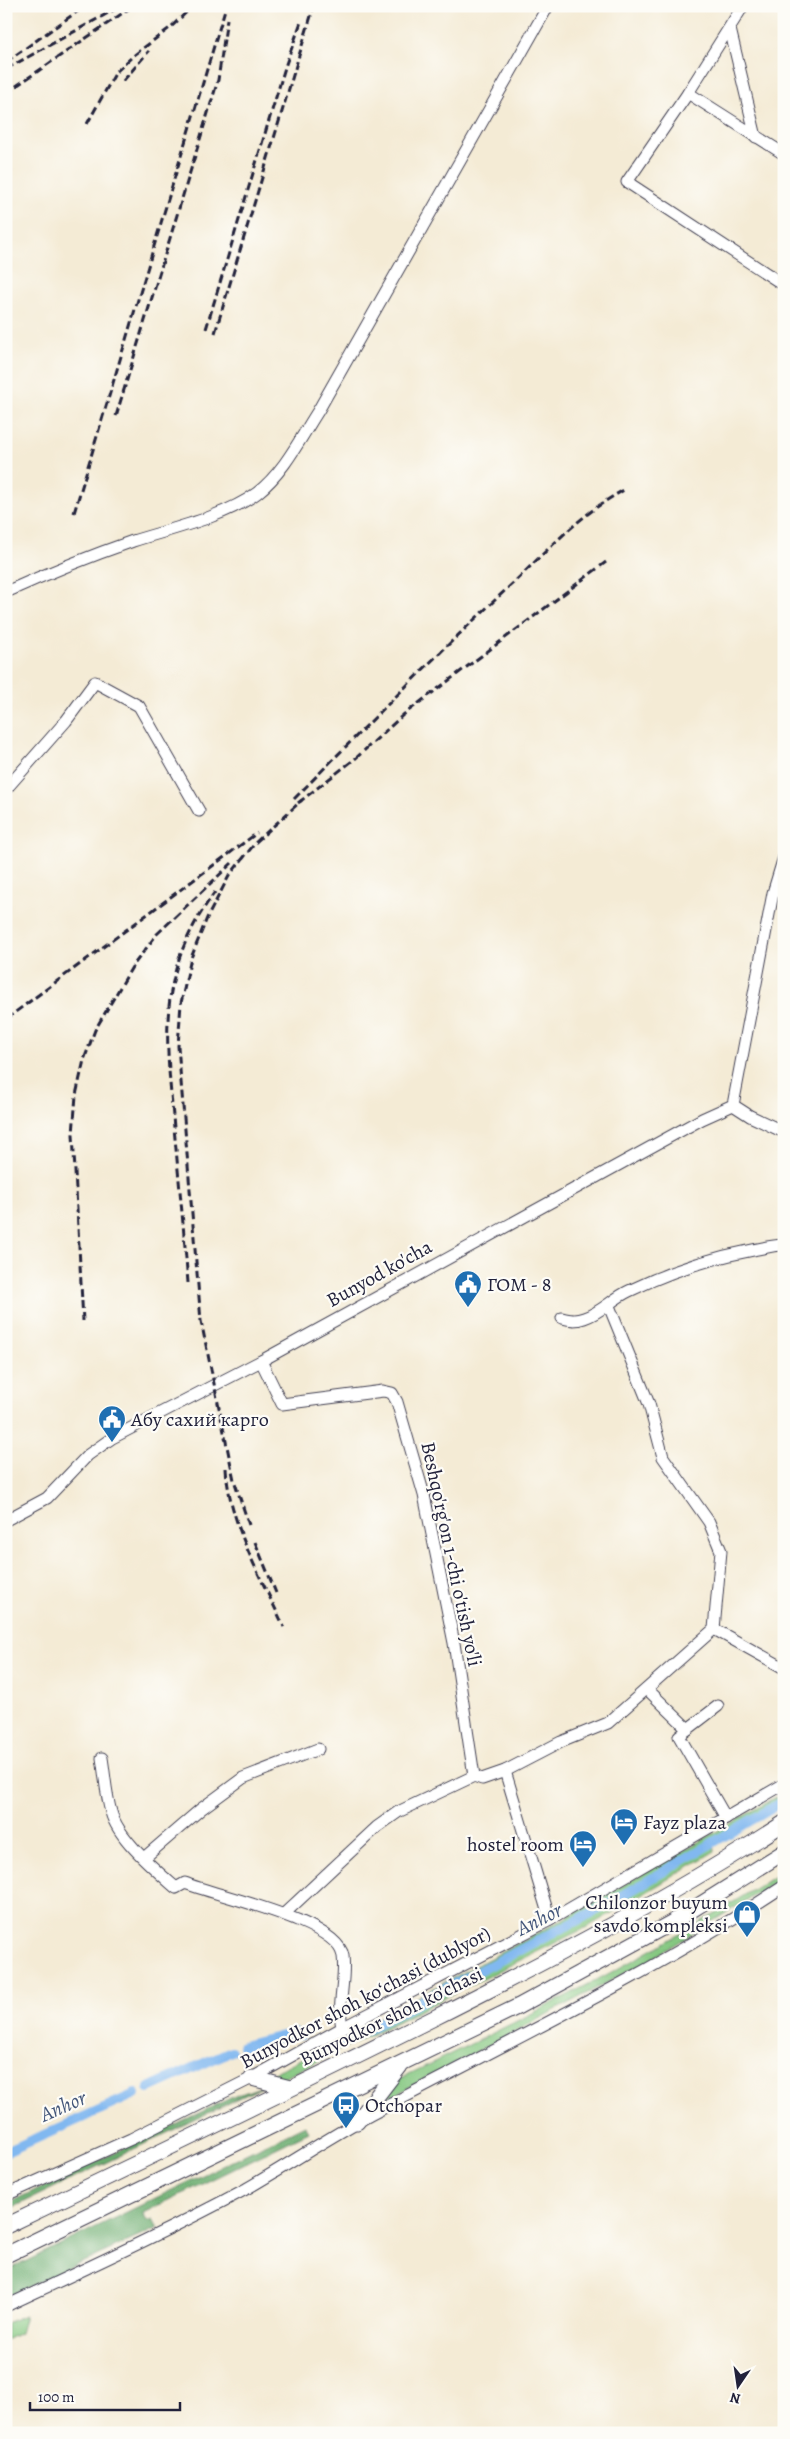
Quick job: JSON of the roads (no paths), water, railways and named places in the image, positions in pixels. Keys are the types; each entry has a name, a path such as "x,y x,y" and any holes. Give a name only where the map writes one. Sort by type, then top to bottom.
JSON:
{"main road":[{"name":"Bunyodkor shoh ko'chasi","path":"6,2226 235,2117 559,1955 658,1901 784,1823"},
{"path":"6,2255 403,2063 570,1978 671,1923 784,1852"},
{"path":"559,1955 572,1956 577,1963 576,1972 570,1978"},
{"path":"357,2122 403,2063"},
{"path":"252,2078 290,2088"},
{"path":"235,2117 229,2123 228,2132 238,2140 246,2139"}],"street":[{"path":"6,592 75,561 230,508 255,494 273,477 298,444 323,402 548,6"},
{"path":"743,6 688,93 627,182 784,285"},
{"path":"730,29 756,137"},
{"path":"688,93 784,154"},
{"path":"6,789 66,721 95,682 139,706 199,811"},
{"path":"784,857 773,893 734,1105 784,1132"},
{"name":"Bunyod ko'cha","path":"6,1520 47,1498 88,1455 112,1438 261,1361 498,1229 702,1119 734,1105"},
{"path":"562,1318 573,1321 586,1318 609,1306 615,1298 665,1276 726,1255 784,1245"},
{"path":"285,1913 377,1827 398,1812 474,1776 482,1779 505,1771 561,1742 608,1724 714,1629 721,1551 709,1522 663,1457 650,1404 609,1306"},
{"name":"Beshqo'rg'on 1-chi o'tish yo'li","path":"261,1361 282,1404 383,1390 392,1393 397,1402 424,1495 455,1650 474,1776"},
{"path":"714,1629 784,1668"},
{"path":"647,1689 688,1729"},
{"path":"718,1706 679,1736 726,1818"},
{"path":"144,1858 201,1809 243,1778 318,1749"},
{"path":"102,1758 111,1814 121,1831 144,1858 176,1888 185,1883 205,1891 285,1913 332,1938 343,1955 339,2016 342,2028"},
{"path":"505,1771 550,1920"},
{"name":"Bunyodkor shoh koʻchasi (dublyor)","path":"6,2196 131,2139 252,2078 342,2028 550,1920 784,1784"},
{"path":"6,2306 166,2231 247,2188 357,2122 642,1971 739,1916 784,1886"}],"waterway":[{"name":"Anhor","path":"333,2047 603,1907 784,1801"},
{"name":"Anhor","path":"243,2046 294,2033 301,2035"},
{"name":"Anhor","path":"149,2088 231,2051"},
{"name":"Anhor","path":"6,2152 135,2094"}],"railway":[{"path":"6,62 85,6"},
{"path":"6,69 121,6"},
{"path":"6,93 133,6"},
{"path":"87,124 116,72 133,56 171,27 193,6"},
{"path":"74,513 226,6"},
{"path":"215,333 314,6"},
{"path":"116,416 218,80 227,19"},
{"path":"206,329 286,64 301,22"},
{"path":"123,81 149,51"},
{"path":"294,799 375,717 551,546 593,510 624,490"},
{"path":"298,803 356,758 403,715 606,562"},
{"path":"249,1525 234,1480 201,1321 178,1046 181,1003 191,958 207,918 229,876 256,842 302,800"},
{"path":"6,1019 257,833"},
{"path":"83,1321 73,1134 76,1095 84,1060 95,1030 132,967 157,934 232,863"},
{"path":"188,1283 169,1071 168,1014 174,977 185,943 215,892"},
{"path":"226,1468 228,1489 240,1530 256,1569 284,1627"},
{"path":"255,1542 276,1593"}],"place":[{"name":"ГОМ - 8","path":"468,1308"},
{"name":"Абу сахий карго","path":"112,1443"},
{"name":"Fayz plaza","path":"624,1846"},
{"name":"hostel room","path":"583,1868"},
{"name":"Chilonzor buyum savdo kompleksi","path":"747,1938"},
{"name":"Otchopar","path":"346,2129"}]}
